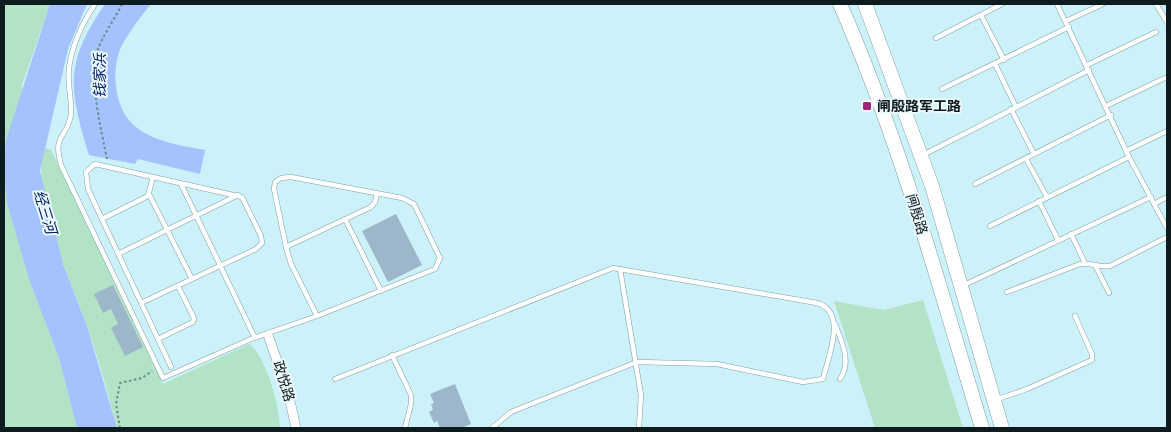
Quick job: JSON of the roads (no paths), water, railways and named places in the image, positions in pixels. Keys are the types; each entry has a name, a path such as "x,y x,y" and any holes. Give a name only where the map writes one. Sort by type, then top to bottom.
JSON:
{"main road":[{"name":"闸殷路","path":"840,4 880,102 910,189 982,428"},
{"name":"闸殷路","path":"865,4 932,186 1002,428"}],"street":[{"name":"政悦路","path":"268,334 288,392 296,428"}],"lane":[{"path":"95,4 86,18 69,68 71,115 58,141 58,151 61,165 163,378 255,338 317,316 435,269 440,258 414,204 402,198 291,177 281,178 275,182 274,189 286,247 317,316"},
{"path":"936,38 1002,4"},
{"path":"1057,4 1111,115 1129,157 1167,228"},
{"path":"1066,21 1103,4"},
{"path":"1156,4 1167,22"},
{"path":"981,15 1004,60"},
{"path":"942,89 1069,27"},
{"path":"921,156 1156,32"},
{"path":"995,64 1016,106"},
{"path":"1106,106 1167,77"},
{"path":"1011,110 1034,154"},
{"path":"975,184 1111,115"},
{"path":"1126,150 1167,132"},
{"path":"990,226 1129,157"},
{"path":"1026,158 1047,197"},
{"path":"141,303 220,267 256,249 262,243 261,236 242,196 180,184 108,166 95,164 86,172 88,189 118,254 141,303 158,339 171,366"},
{"path":"153,177 149,194 192,279"},
{"path":"180,184 255,338"},
{"path":"102,219 149,194"},
{"path":"286,247 371,207 375,202 377,194"},
{"path":"118,254 238,195"},
{"path":"961,287 1150,197"},
{"path":"1154,204 1167,197"},
{"path":"1039,201 1058,240"},
{"path":"345,219 381,291"},
{"path":"1071,234 1085,263"},
{"path":"1007,292 1085,263 1096,267 1110,266 1167,236"},
{"path":"1096,267 1109,294"},
{"path":"335,379 609,268 825,305 832,315 846,359 846,368 840,380"},
{"path":"620,269 641,395 639,428"},
{"path":"158,339 193,322 194,318 178,286"},
{"path":"492,428 511,412 637,362 667,361 717,364 803,382 823,379 834,329 832,315"},
{"path":"994,400 1027,389 1092,360 1092,354 1076,316"},
{"path":"392,355 411,395 412,404 405,427 399,428"}],"water":[{"name":"经三河","path":"50,4 87,4 68,49 40,171 63,264 87,326 117,428 77,428 59,358 30,282 7,203 4,171 6,140"},
{"name":"钱家浜","path":"105,4 151,4 128,34 118,55 115,77 119,100 129,120 143,132 169,143 205,150 200,174 138,159 135,164 89,155 77,112 74,77 82,43"}],"place":[{"name":"闸殷路军工路","path":"867,106"}]}
